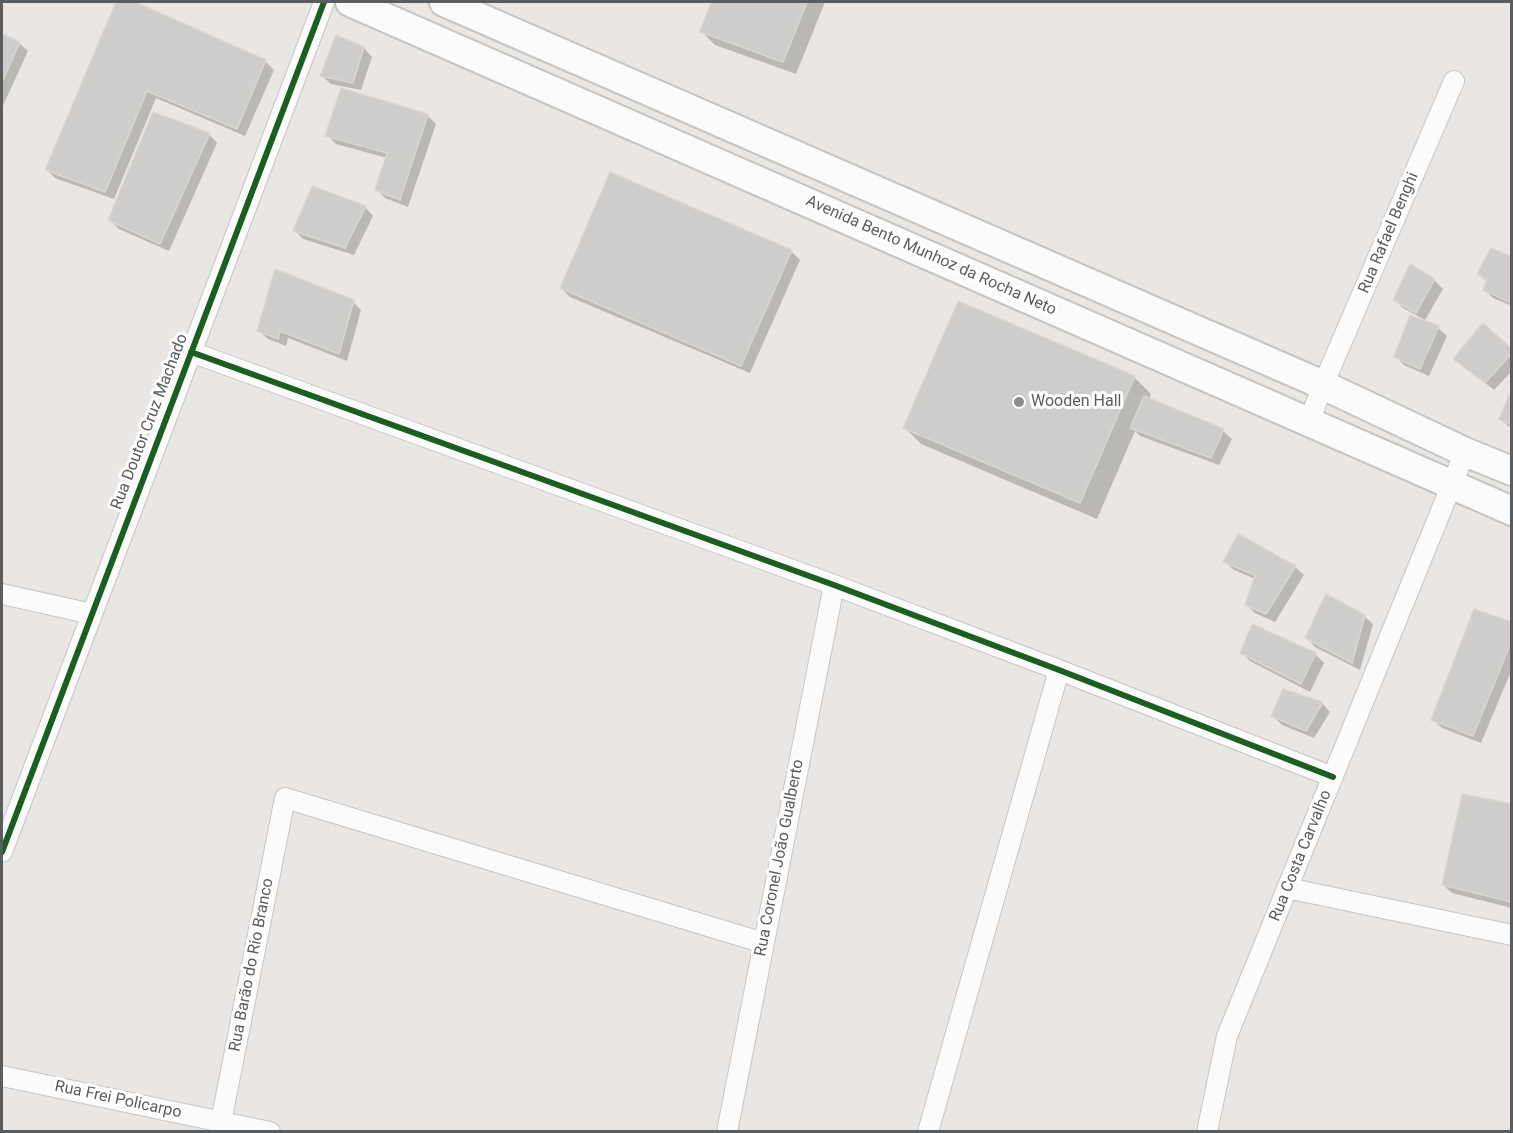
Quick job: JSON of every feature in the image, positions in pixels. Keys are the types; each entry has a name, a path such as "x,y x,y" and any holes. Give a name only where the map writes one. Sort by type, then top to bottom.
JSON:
{"main road":[{"name":"Avenida Bento Munhoz da Rocha Neto","path":"350,2 1512,511"},
{"path":"444,2 1323,385 1465,452 1512,471"},
{"path":"723,165 738,130"},
{"path":"1062,314 1076,277"}],"street":[{"name":"Rua Doutor Cruz Machado","path":"2,852 324,2"},
{"name":"Rua Rafael Benghi","path":"1309,422 1455,81"},
{"path":"191,352 834,585 1333,777"},
{"name":"Rua Costa Carvalho","path":"1207,1131 1227,1036 1465,452"},
{"name":"Rua Coronel João Gualberto","path":"727,1131 834,585"},
{"path":"2,594 92,614"},
{"path":"928,1131 1059,670"},
{"name":"Rua Barão do Rio Branco","path":"220,1126 285,798 764,943"},
{"path":"1287,888 1512,935"},
{"name":"Rua Frei Policarpo","path":"2,1076 220,1126 270,1131"}],"building":[{"path":"116,2 135,2 266,60 237,129 147,91 105,192 45,170"},
{"path":"711,2 807,2 783,62 700,32"},
{"path":"2,34 20,42 2,82"},
{"path":"336,35 364,47 353,83 320,76"},
{"path":"341,88 428,114 400,200 375,190 387,153 325,136"},
{"path":"153,112 210,133 160,244 108,220"},
{"path":"610,172 792,250 741,366 560,288"},
{"path":"312,186 366,206 345,248 293,231"},
{"path":"1491,248 1512,257 1512,303 1483,290 1487,280 1477,274"},
{"path":"1410,264 1435,279 1416,313 1393,300"},
{"path":"275,269 354,300 339,354 280,331 278,339 257,331"},
{"name":"Wooden Hall","path":"958,301 1135,376 1080,503 903,428"},
{"path":"1410,315 1439,326 1420,369 1394,357"},
{"path":"1483,323 1512,349 1512,353 1485,383 1453,359"},
{"path":"1509,395 1512,396 1512,425 1499,419"},
{"path":"1144,396 1224,429 1211,458 1130,428"},
{"path":"1238,534 1296,566 1266,614 1245,605 1255,575 1223,562"},
{"path":"1326,594 1365,615 1352,663 1305,638"},
{"path":"1474,609 1512,622 1512,640 1473,736 1431,720"},
{"path":"1252,624 1316,653 1301,684 1240,653"},
{"path":"1283,689 1323,702 1306,731 1271,716"},
{"path":"1462,794 1512,804 1512,902 1442,885"}],"cycle path":[{"path":"2,852 324,2"},
{"path":"191,352 834,585 1333,777"}],"place":[{"name":"Wooden Hall","path":"1019,402"}]}
